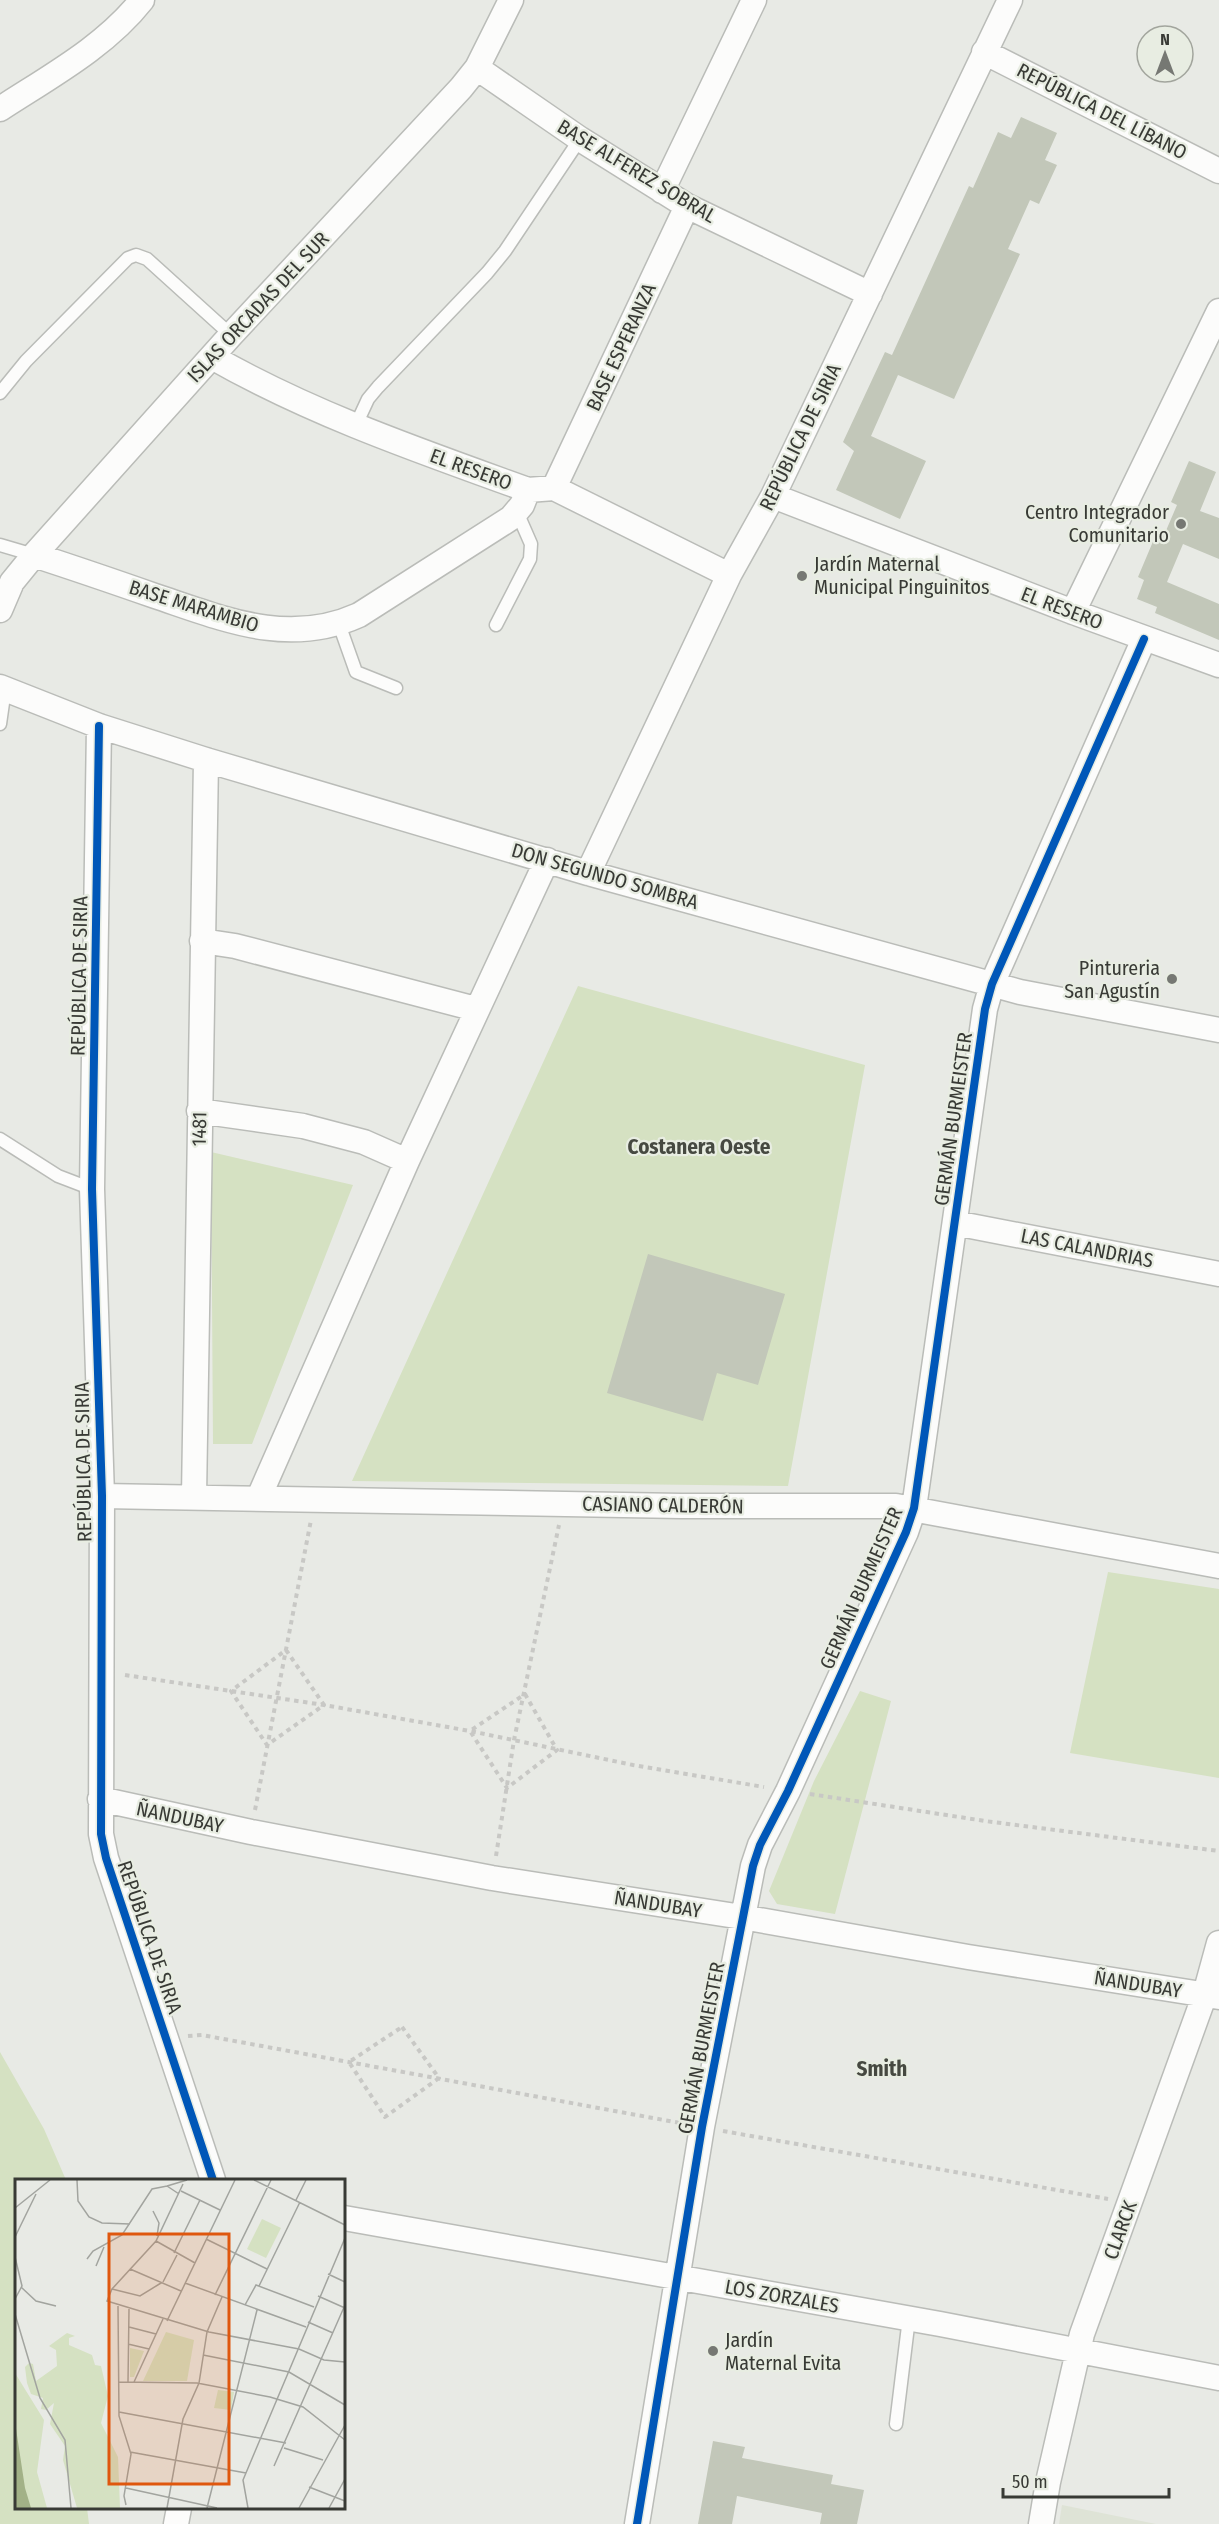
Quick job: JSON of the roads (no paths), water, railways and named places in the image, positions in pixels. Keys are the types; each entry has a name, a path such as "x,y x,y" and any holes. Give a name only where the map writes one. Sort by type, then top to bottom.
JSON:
{"street":[{"path":"0,109 80,57 107,36 142,0"},
{"path":"481,59 493,0"},
{"name":"ISLAS ORCADAS DEL SUR","path":"0,610 12,582 34,555 231,335 461,88 481,59 511,0"},
{"path":"662,191 754,0"},
{"name":"REPÚBLICA DE SIRIA","path":"588,873 729,574 773,496 1010,0"},
{"name":"REPÚBLICA DEL LÍBANO","path":"984,52 1219,171"},
{"name":"BASE ALFEREZ SOBRAL","path":"481,59 580,139 662,191 687,206 870,294"},
{"name":"BASE ESPERANZA","path":"554,488 687,206"},
{"path":"1073,612 1219,311"},
{"name":"EL RESERO","path":"212,357 246,376 355,427 528,490 554,488"},
{"path":"554,488 729,574"},
{"path":"517,512 528,490"},
{"name":"EL RESERO","path":"773,496 1144,639 1219,665"},
{"name":"BASE MARAMBIO","path":"34,555 231,622 252,627 300,630 339,624 359,615 517,512"},
{"name":"GERMÁN BURMEISTER","path":"637,2524 702,2127 742,1917 760,1845 788,1791 906,1532 914,1508 985,1009 992,984 1144,639"},
{"name":"DON SEGUNDO SOMBRA","path":"2,688 99,726 206,760 588,873 1020,992 1219,1030"},
{"name":"REPÚBLICA DE SIRIA","path":"99,726 92,1189 102,1496 101,1834 106,1858 212,2179"},
{"name":"1481","path":"194,1497 206,760"},
{"path":"258,1497 406,1161 547,860"},
{"path":"202,941 235,946 476,1009"},
{"path":"199,1111 303,1126 364,1142 406,1161"},
{"name":"LAS CALANDRIAS","path":"955,1223 1219,1274"},
{"name":"CASIANO CALDERÓN","path":"102,1496 669,1506 896,1506 1219,1566"},
{"name":"ÑANDUBAY","path":"100,1799 251,1832 492,1878 742,1917 968,1957 1212,1996"},
{"name":"CLARCK","path":"1041,2524 1048,2482 1078,2351 1130,2203 1212,1996 1219,1943"},
{"name":"LOS ZORZALES","path":"345,2218 909,2318 1219,2378"},
{"path":"176,2524 179,2509"}],"lane":[{"path":"355,427 368,399 378,387 487,273 505,251 580,139"},
{"path":"0,393 26,361 128,258 136,255 147,259 231,335"},
{"path":"496,625 530,559 531,544 517,512"},
{"path":"0,545 34,555"},
{"path":"339,624 356,672 396,688"},
{"path":"0,724 2,688"},
{"path":"0,1139 58,1176 92,1189"},
{"path":"896,2424 909,2318"}],"place":[{"name":"Centro Integrador Comunitario","path":"1181,524"},
{"name":"Jardín Maternal Municipal Pinguinitos","path":"802,576"},
{"name":"Pintureria San Agustín","path":"1172,979"},
{"name":"Jardín Maternal Evita","path":"713,2351"}],"district":[{"name":"Costanera Oeste","path":"699,1147"},
{"name":"Smith","path":"882,2069"}]}
